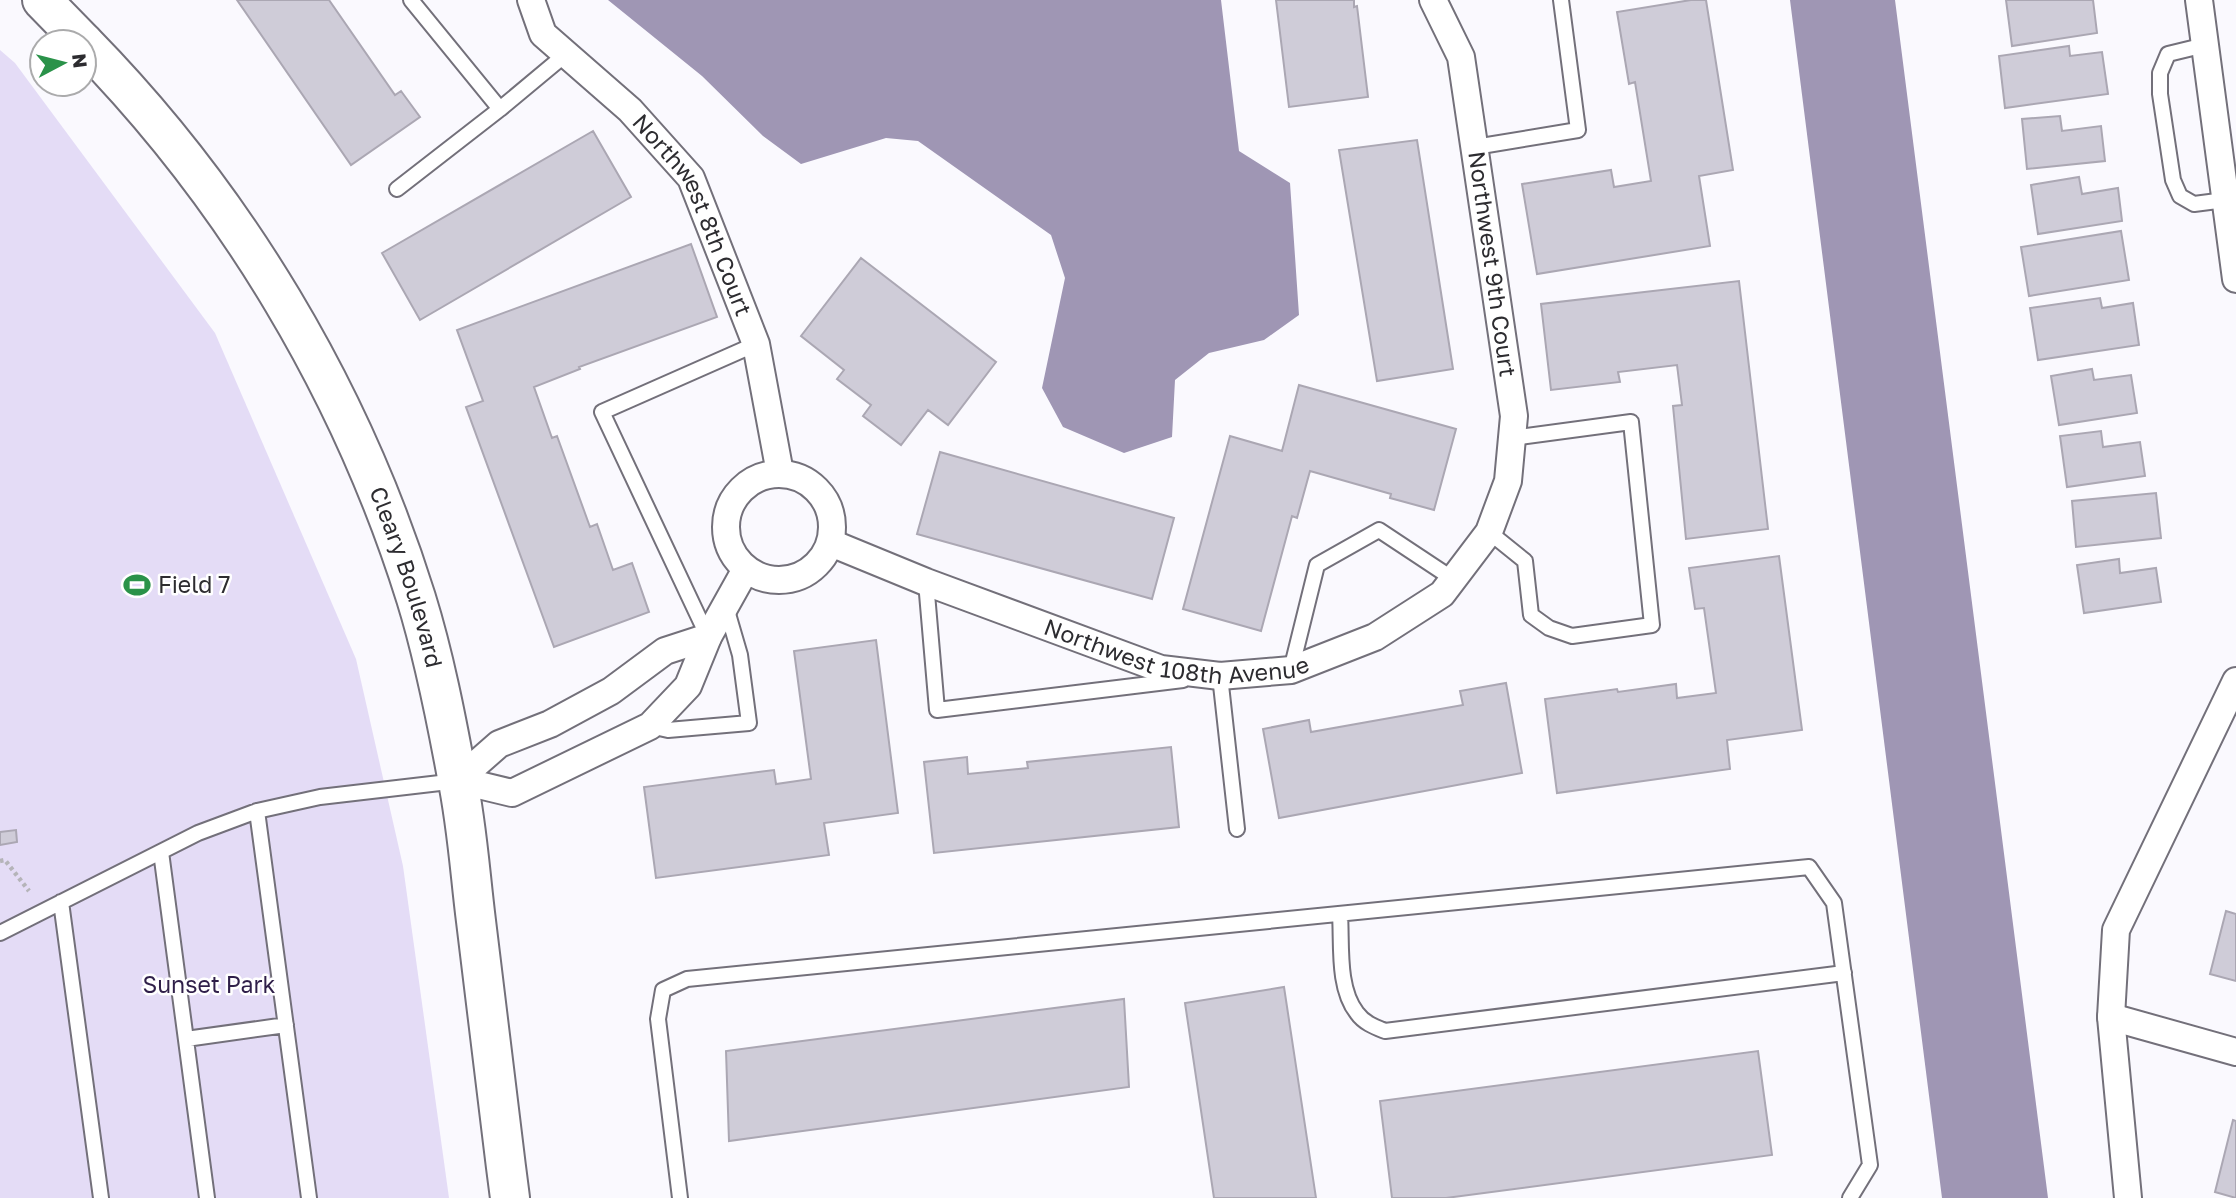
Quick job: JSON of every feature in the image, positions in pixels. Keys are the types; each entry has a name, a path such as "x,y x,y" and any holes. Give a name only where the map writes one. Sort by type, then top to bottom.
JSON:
{"street":[{"name":"Cleary Boulevard","path":"42,0 70,28"},
{"name":"Northwest 8th Court","path":"531,0 543,34 630,110 691,178 756,344 780,473"},
{"name":"Northwest 9th Court","path":"1433,0 1461,57 1514,416 1508,481 1489,532"},
{"path":"2199,0 2236,279"},
{"name":"Cleary Boulevard","path":"98,57 178,149 280,296 316,358 357,441 408,576 437,685 458,780 510,1198"},
{"path":"780,473 798,476 814,486 826,500 833,525 831,543 822,560 808,573 780,581 762,578 746,569 733,555 727,537 727,513 735,496 748,483 765,475 780,473"},
{"name":"Northwest 108th Avenue","path":"831,543 926,582 1161,669 1220,676 1291,670 1375,637 1442,594 1489,532"},
{"path":"458,780 512,793 650,726 688,687 708,637 746,569"},
{"path":"458,780 499,744 550,724 611,691 665,651 708,637"},
{"path":"2127,1198 2111,1017 2116,930 2236,681"},
{"path":"2111,1017 2236,1052"}],"lane":[{"path":"411,0 499,109"},
{"path":"1475,148 1578,130 1561,0"},
{"path":"2205,45 2168,54 2160,73 2160,94 2173,180 2180,196 2194,204 2225,200"},
{"path":"397,189 566,54"},
{"path":"708,637 602,412 756,344"},
{"path":"1489,532 1525,561 1531,615 1549,628 1572,636 1652,625 1631,422 1512,438"},
{"path":"1291,670 1317,565 1379,530 1453,579"},
{"path":"926,582 937,710 1220,676 1237,829"},
{"path":"650,726 668,730 749,723 740,655 726,606"},
{"path":"0,933 198,833 257,811 320,797 458,780"},
{"path":"257,811 309,1198"},
{"path":"161,852 207,1198"},
{"path":"680,1198 658,1019 663,990 687,979 1808,867 1834,903 1870,1165 1850,1198"},
{"path":"61,902 101,1198"},
{"path":"1340,914 1345,982 1349,997 1356,1013 1368,1024 1385,1031 1844,973"},
{"path":"186,1039 286,1025"}],"path":[{"path":"0,861 5,860 44,909"}],"green space":[{"name":"Sunset Park","path":"0,50 15,63 28,81 28,98 41,98 215,333 356,659 403,866 449,1198 0,1198"}],"shaded area":[{"path":"608,0 1221,0 1239,151 1290,183 1299,315 1264,340 1209,353 1175,380 1172,437 1124,453 1063,427 1042,388 1065,278 1051,235 918,141 886,138 801,164 763,136 702,76"},
{"path":"1790,0 1895,0 2048,1198 1942,1198"}],"building":[{"path":"237,0 329,0 395,95 401,91 420,117 351,165"},
{"path":"1276,0 1354,0 1354,7 1357,6 1368,97 1289,107"},
{"path":"1706,0 1733,170 1699,176 1710,246 1537,274 1522,184 1611,170 1614,187 1651,181 1635,82 1629,84 1617,12"},
{"path":"2006,0 2093,0 2097,33 2012,46"},
{"path":"2069,46 2070,56 2102,52 2108,94 2005,108 1999,56"},
{"path":"2060,116 2062,131 2101,126 2105,161 2027,169 2022,119"},
{"path":"593,131 631,197 420,320 382,253"},
{"path":"1417,140 1453,369 1377,381 1339,150"},
{"path":"2079,177 2082,194 2118,188 2122,221 2038,234 2031,185"},
{"path":"2121,231 2129,280 2029,296 2021,247"},
{"path":"691,244 717,317 579,367 580,369 534,387 552,438 557,436 590,527 597,524 613,570 632,563 649,612 554,647 466,407 483,401 457,330"},
{"path":"861,258 996,362 948,425 928,410 901,445 863,416 871,405 837,379 844,370 801,336"},
{"path":"1739,281 1768,529 1686,539 1673,406 1682,405 1677,365 1618,372 1620,382 1551,390 1541,304"},
{"path":"2100,298 2102,308 2133,303 2139,345 2038,360 2030,308"},
{"path":"2092,369 2094,380 2131,375 2137,413 2059,425 2051,376"},
{"path":"1299,385 1456,429 1434,510 1390,498 1391,494 1310,471 1297,518 1292,516 1261,631 1183,609 1230,436 1282,451"},
{"path":"2101,431 2103,447 2140,442 2145,476 2067,487 2060,436"},
{"path":"940,452 1174,518 1152,599 917,534"},
{"path":"2156,493 2161,538 2076,547 2072,501"},
{"path":"1779,556 1802,730 1727,740 1730,769 1557,793 1545,699 1676,684 1677,698 1716,693 1704,608 1695,609 1689,568"},
{"path":"2119,559 2120,573 2156,568 2161,602 2084,613 2077,565"},
{"path":"876,640 898,813 824,823 829,855 656,878 644,787 774,770 776,784 811,779 794,651"},
{"path":"1506,683 1522,773 1279,818 1263,729 1309,720 1311,732 1463,705 1460,691"},
{"path":"1171,747 1179,827 934,853 924,762 967,757 968,774 1028,768 1027,762"},
{"path":"16,830 17,842 0,845 0,832"},
{"path":"2226,911 2236,914 2236,981 2210,974"},
{"path":"1284,987 1316,1198 1214,1198 1185,1003"},
{"path":"1124,999 1129,1087 729,1141 726,1051"},
{"path":"1758,1051 1772,1155 1446,1198 1392,1198 1380,1101"},
{"path":"2233,1120 2236,1121 2236,1198 2215,1192"}],"place":[{"name":"Field 7","path":"137,585"}]}
